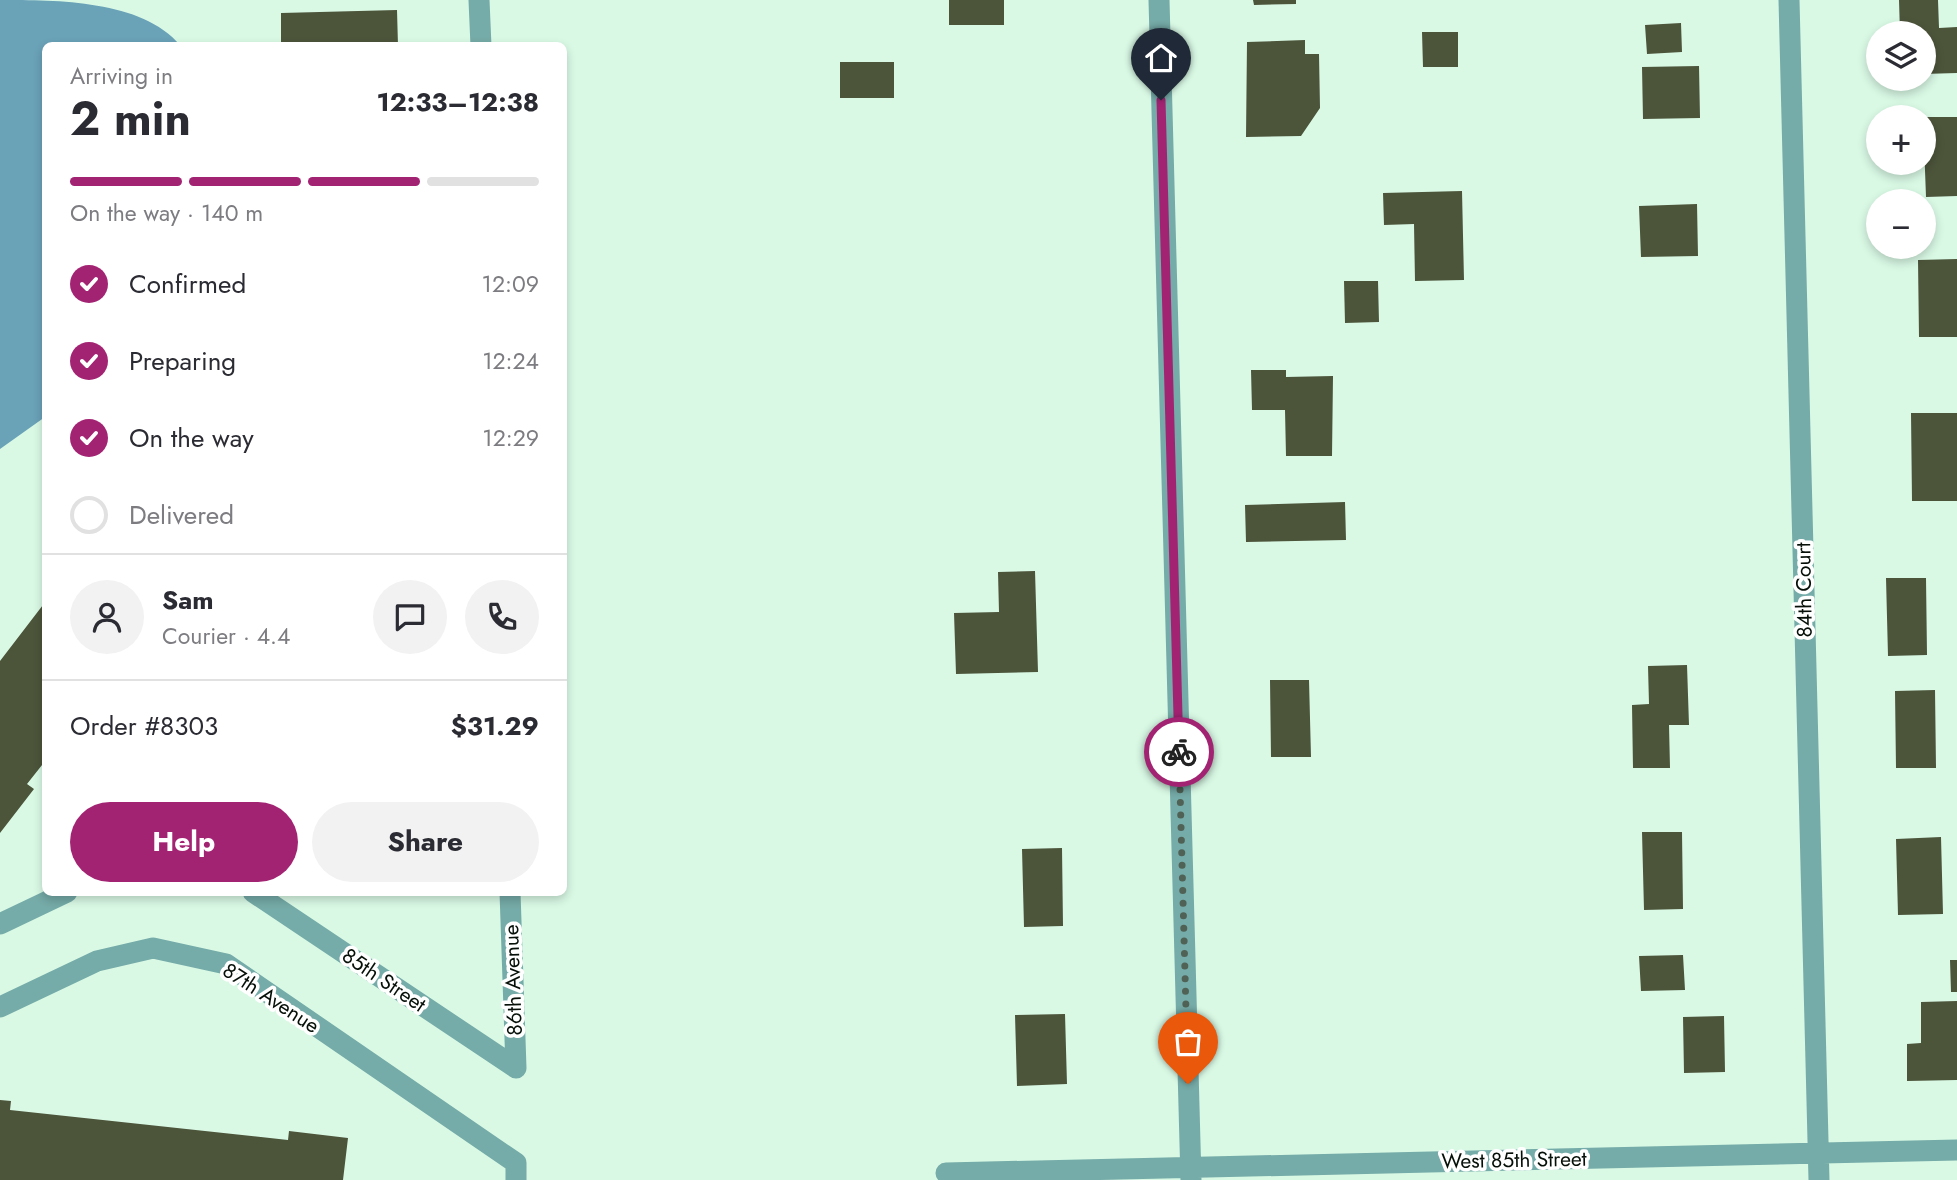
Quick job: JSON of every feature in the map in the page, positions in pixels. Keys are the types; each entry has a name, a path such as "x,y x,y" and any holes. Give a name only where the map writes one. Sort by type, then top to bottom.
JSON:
{"street":[{"path":"479,0 481,42"},
{"path":"1159,0 1191,1173"},
{"name":"84th Court","path":"1789,0 1819,1180"},
{"path":"0,924 58,896"},
{"name":"85th Street","path":"259,896 516,1068"},
{"name":"86th Avenue","path":"510,896 516,1068"},
{"name":"87th Avenue","path":"0,1007 97,961 153,948 226,964 516,1172"},
{"name":"West 85th Street","path":"946,1173 1191,1173 1957,1150"}],"water":[{"path":"0,0 72,2 121,11 164,30 177,42 42,42 42,419 0,449"}],"building":[{"path":"949,0 1004,0 1004,25 949,25"},
{"path":"1253,0 1296,0 1296,4 1254,5"},
{"path":"1899,0 1938,0 1939,28 1957,27 1957,73 1936,74 1936,21 1900,21"},
{"path":"397,10 398,42 281,42 281,13"},
{"path":"1681,23 1682,52 1647,54 1645,25"},
{"path":"1422,32 1458,32 1458,67 1423,67"},
{"path":"1305,40 1305,54 1319,54 1320,108 1301,136 1246,137 1247,42"},
{"path":"840,62 894,62 894,98 840,98"},
{"path":"1699,66 1700,118 1643,119 1642,67"},
{"path":"1936,117 1957,117 1957,196 1936,197 1936,189 1926,189 1925,175 1936,175"},
{"path":"1462,191 1464,280 1415,281 1414,224 1384,225 1383,193"},
{"path":"1697,204 1698,256 1641,257 1639,206"},
{"path":"1957,259 1957,337 1919,337 1918,260"},
{"path":"1344,281 1378,281 1379,322 1345,323"},
{"path":"1251,370 1286,370 1286,377 1333,376 1332,456 1286,456 1285,410 1252,410"},
{"path":"1911,413 1957,413 1957,501 1912,501"},
{"path":"1345,502 1346,540 1246,542 1245,505"},
{"path":"1035,571 1038,672 956,674 954,613 999,612 998,572"},
{"path":"1886,578 1926,578 1927,655 1888,656"},
{"path":"42,606 42,765 27,784 34,789 0,833 0,661"},
{"path":"1687,665 1689,725 1669,725 1670,768 1633,768 1632,705 1649,704 1648,666"},
{"path":"1270,680 1309,680 1311,757 1271,757"},
{"path":"1935,690 1936,768 1896,768 1895,691"},
{"path":"1642,832 1682,832 1683,909 1644,910"},
{"path":"1941,837 1943,914 1898,915 1896,839"},
{"path":"1062,848 1063,926 1024,927 1022,849"},
{"path":"1683,955 1685,990 1641,991 1639,956"},
{"path":"1950,960 1957,960 1957,992 1951,992"},
{"path":"1957,1001 1957,1080 1907,1081 1907,1044 1921,1043 1921,1002"},
{"path":"1065,1014 1067,1084 1017,1086 1015,1015"},
{"path":"1724,1016 1725,1072 1684,1073 1683,1017"},
{"path":"0,1100 11,1101 10,1110 288,1140 289,1131 348,1138 343,1180 0,1180"}],"way so far":[{"path":"1179,752 1188,1084"}],"route":[{"path":"1161,100 1179,752"}]}
